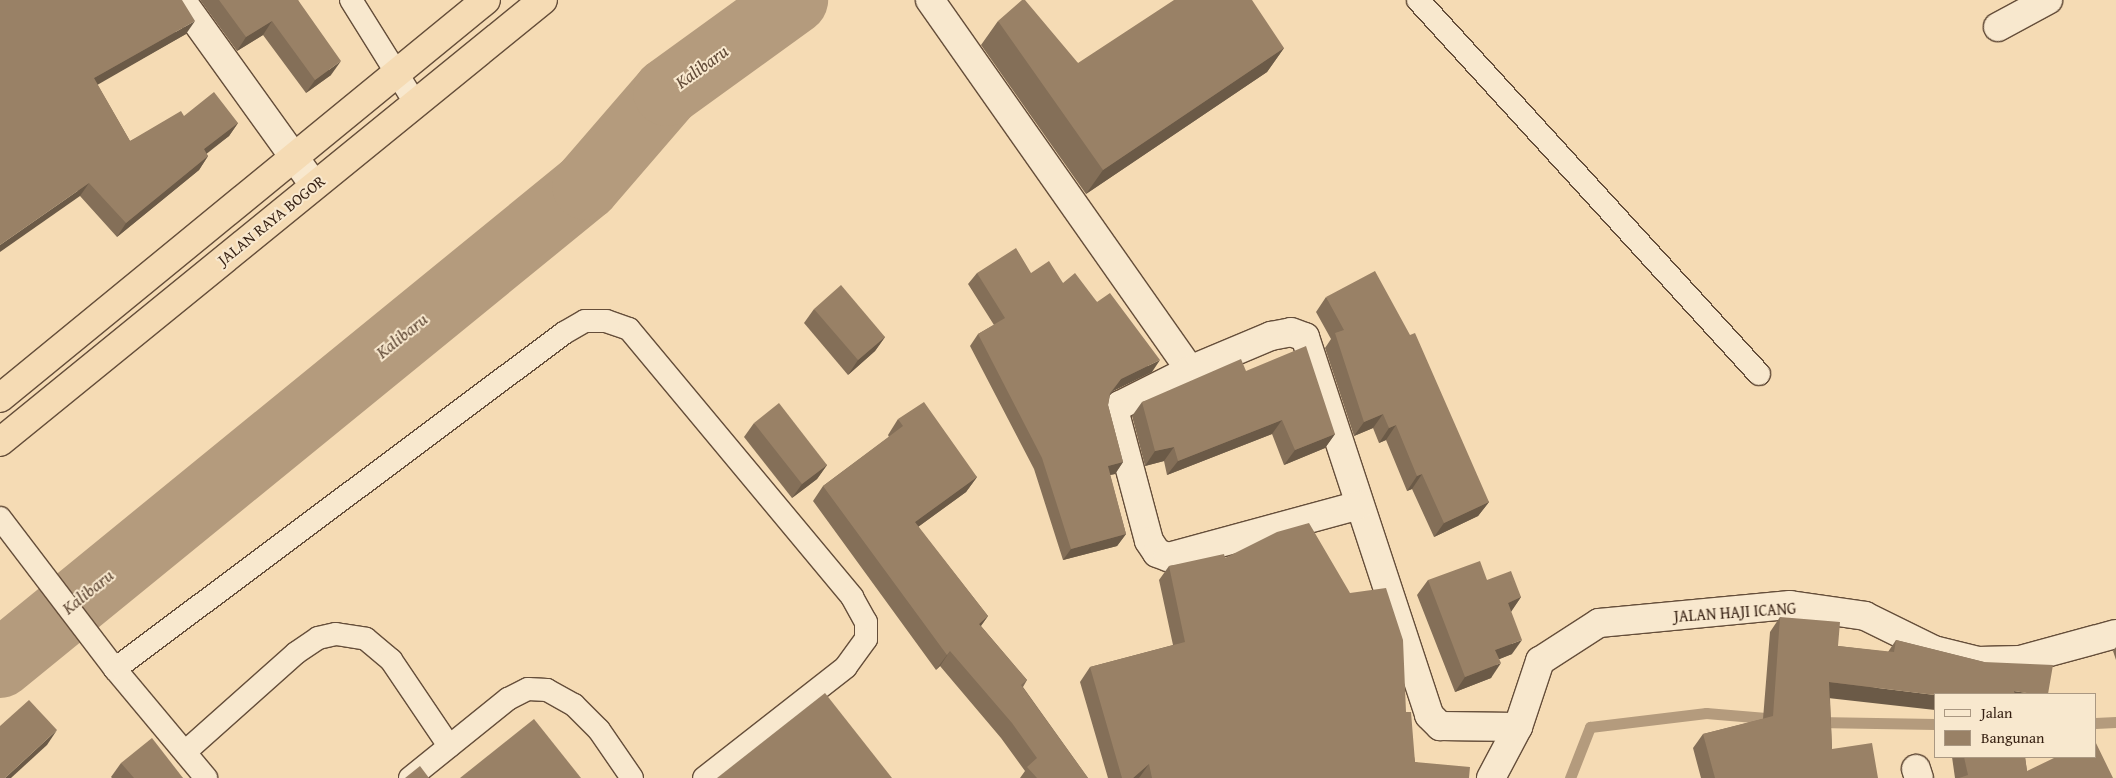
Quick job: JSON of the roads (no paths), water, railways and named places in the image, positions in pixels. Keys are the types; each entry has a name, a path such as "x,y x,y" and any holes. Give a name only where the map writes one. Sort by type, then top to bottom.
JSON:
{"highway":[{"path":"0,398 293,154 486,0"},
{"name":"JALAN RAYA BOGOR","path":"0,442 543,0"}],"street":[{"path":"181,0 314,185"},
{"path":"930,0 1190,370"},
{"path":"1998,27 2048,0"},
{"path":"1359,505 1168,557 1157,553 1146,531 1115,413 1120,405 1190,370 1271,336 1291,332 1305,337 1429,715 1440,726 1518,727"},
{"name":"JALAN HAJI ICANG","path":"1491,778 1518,727 1540,661 1599,623 1790,605 1864,616 1934,650 1978,661 2020,660 2116,634"}],"lane":[{"path":"351,0 416,104"},
{"path":"1418,0 1759,374"},
{"path":"110,662 564,333 585,321 606,321 628,329 852,596 866,622 866,639 846,667 704,778"},
{"path":"0,518 110,662 206,778"},
{"path":"185,752 296,653 318,638 336,634 366,639 391,660 449,746"},
{"path":"410,778 508,699 528,689 547,690 574,705 599,730 632,778"}],"waterway":[{"name":"Kalibaru","path":"0,664 586,186 667,92 794,0"},
{"path":"1570,778 1590,727 1706,713 1778,719"},
{"path":"1817,722 1934,724"},
{"path":"2096,723 2116,722"}]}
